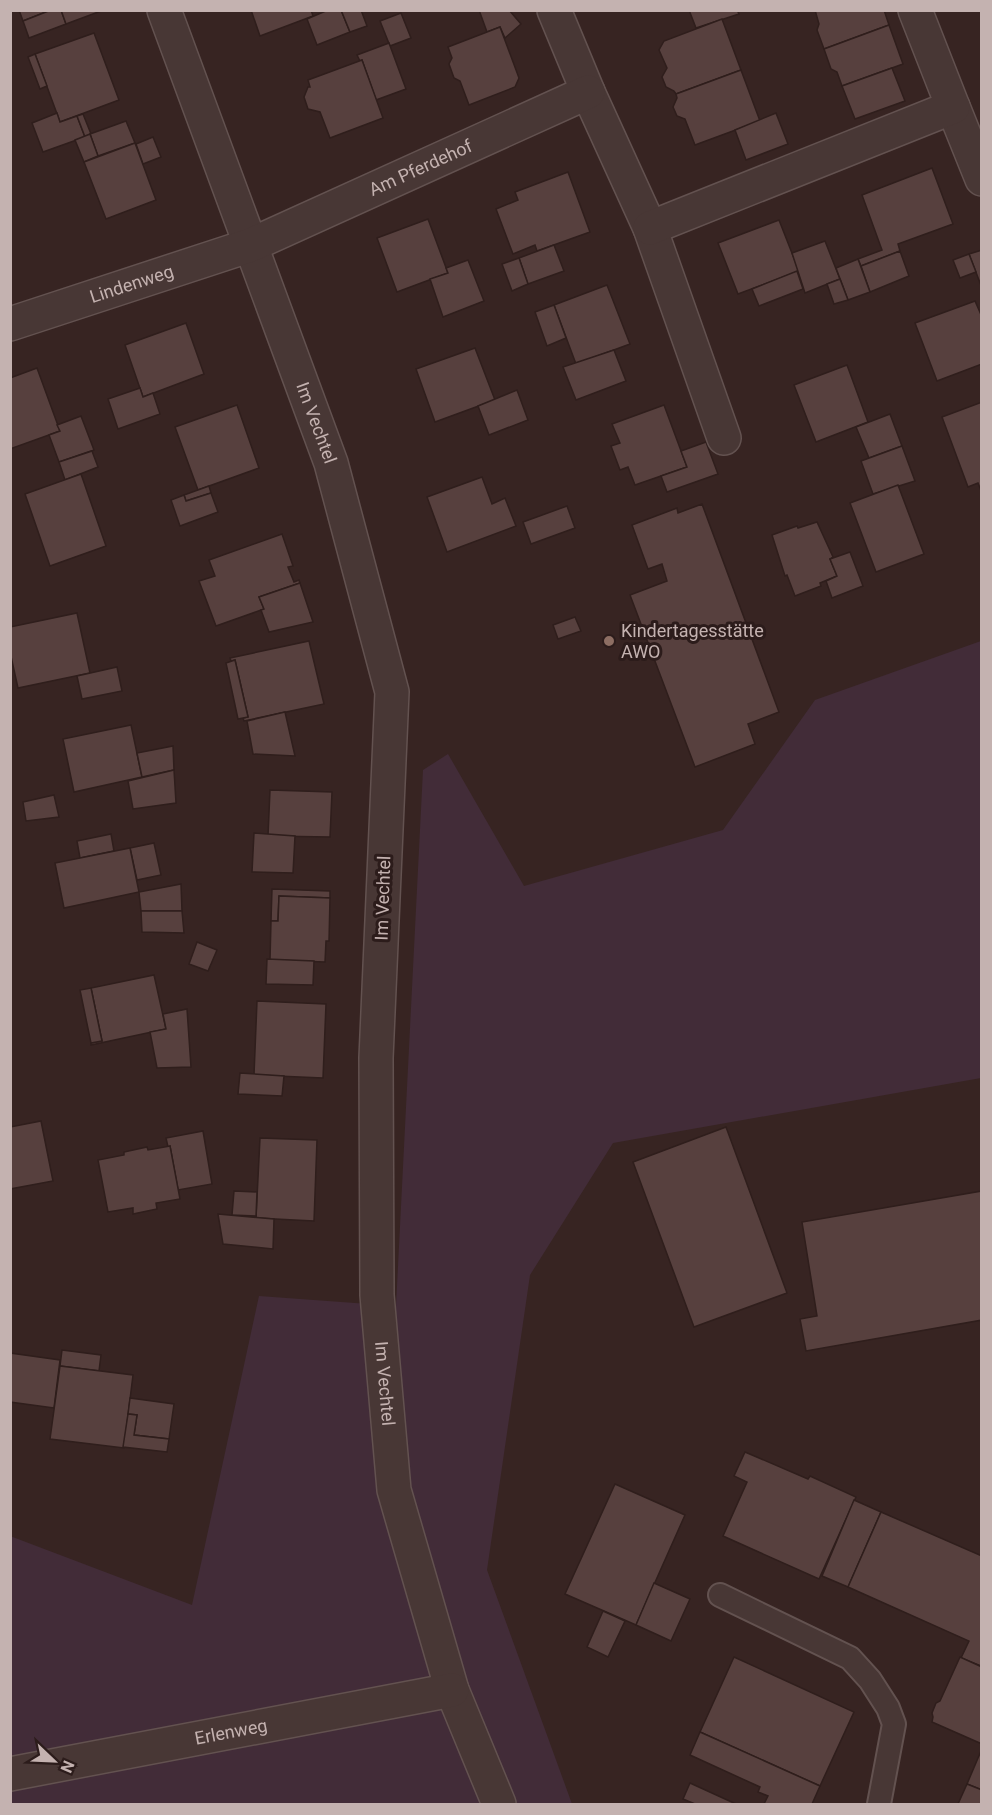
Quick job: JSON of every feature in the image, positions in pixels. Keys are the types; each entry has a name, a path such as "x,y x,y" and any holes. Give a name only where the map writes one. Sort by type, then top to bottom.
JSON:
{"street":[{"name":"Im Vechtel","path":"164,10 332,463 392,692 376,1058 377,1295 394,1490 452,1690 499,1804"},
{"path":"554,10 588,92 650,228 724,438"},
{"path":"915,10 981,179"},
{"name":"Am Pferdehof","path":"251,245 588,92"},
{"path":"650,228 953,107"},
{"name":"Lindenweg","path":"10,324 251,245"},
{"name":"Erlenweg","path":"10,1774 452,1690"}],"lane":[{"path":"720,1595 850,1658 870,1680 888,1708 894,1724 879,1804"}],"shaded area":[{"path":"981,641 981,1078 613,1143 530,1275 487,1570 572,1804 11,1804 10,1536 192,1605 259,1296 396,1306 423,770 448,754 524,886 723,830 815,700"}],"building":[{"path":"19,10 51,10 23,21"},
{"path":"51,10 61,10 66,24 29,38 23,21"},
{"path":"61,10 101,10 101,11 66,24"},
{"path":"251,10 311,10 313,16 260,36"},
{"path":"328,10 341,10 350,32 317,45 307,19"},
{"path":"341,10 361,10 367,26 350,32"},
{"path":"479,10 509,10 521,24 505,38 500,27 487,32"},
{"path":"689,10 737,10 739,14 696,28"},
{"path":"815,10 884,10 889,25 824,49 817,30 819,24"},
{"path":"401,13 411,38 390,46 380,21"},
{"path":"722,19 741,70 676,94 666,87 662,77 667,68 659,50 664,41"},
{"path":"889,25 903,64 842,86 837,72 831,69 824,49"},
{"path":"500,27 519,78 515,87 469,105 460,81 454,78 449,64 452,58 448,47"},
{"path":"94,33 119,100 60,122 35,54"},
{"path":"389,43 406,89 376,100 362,60 360,61 357,55"},
{"path":"35,54 47,86 40,89 28,57"},
{"path":"362,60 383,118 330,138 320,112 308,109 304,97 310,87 308,80"},
{"path":"892,68 905,101 855,119 842,86"},
{"path":"741,70 760,121 695,145 685,119 677,116 673,107 677,98 676,94"},
{"path":"57,113 60,122 77,116 85,137 43,152 32,123"},
{"path":"776,113 788,144 746,160 735,130"},
{"path":"83,114 91,134 85,137 77,116"},
{"path":"126,121 135,143 98,156 90,134"},
{"path":"90,134 98,156 84,162 75,140"},
{"path":"153,137 161,157 143,164 136,144"},
{"path":"135,143 156,200 106,219 84,162"},
{"path":"932,168 953,224 898,244 900,251 861,266 858,259 882,250 862,195"},
{"path":"568,172 590,232 537,251 535,245 513,254 496,209 518,200 515,192"},
{"path":"428,219 448,273 397,292 377,238"},
{"path":"779,220 799,271 738,294 718,243"},
{"path":"825,241 840,279 805,293 792,253"},
{"path":"554,245 564,271 528,284 519,258"},
{"path":"982,250 982,288 969,254"},
{"path":"900,251 909,276 870,292 861,266"},
{"path":"969,254 976,272 960,278 953,260"},
{"path":"519,258 528,284 512,291 502,264"},
{"path":"858,259 870,292 848,300 836,268"},
{"path":"468,260 484,301 443,317 430,279 448,273 446,268"},
{"path":"797,271 803,289 759,306 752,289"},
{"path":"840,279 848,300 834,304 827,284"},
{"path":"607,285 630,344 576,364 554,305"},
{"path":"975,301 982,317 982,364 937,381 915,323"},
{"path":"554,305 566,338 547,346 535,312"},
{"path":"186,323 204,374 143,397 125,345"},
{"path":"475,348 495,400 435,422 416,369"},
{"path":"614,350 626,381 576,400 563,367"},
{"path":"847,365 868,422 816,442 794,385"},
{"path":"37,368 60,431 10,449 10,378"},
{"path":"140,388 143,397 153,393 160,414 118,429 108,399"},
{"path":"517,390 528,420 489,435 478,406"},
{"path":"982,402 982,493 978,483 968,487 942,417"},
{"path":"237,405 259,468 198,490 175,427"},
{"path":"664,405 687,467 635,485 628,467 620,470 611,446 620,443 612,424"},
{"path":"890,414 902,446 869,458 856,427"},
{"path":"81,416 94,450 59,462 49,435 60,431 57,425"},
{"path":"706,442 718,474 667,492 661,476 687,467 681,451"},
{"path":"902,446 915,481 873,494 861,461"},
{"path":"92,451 98,467 65,480 59,462"},
{"path":"81,474 106,546 50,566 25,494"},
{"path":"482,477 492,504 505,498 516,526 447,552 427,497"},
{"path":"898,485 924,554 876,572 850,503"},
{"path":"209,486 211,493 186,501 184,495"},
{"path":"211,493 218,512 180,526 171,500 184,495 186,501"},
{"path":"702,504 779,712 748,724 755,744 695,767 630,595 667,581 662,564 648,569 632,525 677,508 678,513"},
{"path":"567,506 575,528 531,544 523,522"},
{"path":"817,522 833,557 830,559 837,576 820,583 821,586 795,596 787,575 785,576 772,535"},
{"path":"282,534 293,566 288,567 294,582 299,580 300,583 259,597 264,609 216,626 199,581 215,576 209,560"},
{"path":"850,552 863,586 832,598 826,581 837,576 830,559"},
{"path":"300,583 313,622 269,632 259,597"},
{"path":"77,613 90,673 18,688 10,652 10,627"},
{"path":"575,617 581,631 558,639 553,625"},
{"path":"309,641 324,704 244,721 243,718 248,717 235,660 231,661 230,658"},
{"path":"235,660 248,717 238,719 226,663"},
{"path":"117,667 122,691 82,699 77,676"},
{"path":"285,712 295,756 253,754 247,721"},
{"path":"131,725 142,777 74,792 63,739"},
{"path":"173,746 174,770 142,777 137,753"},
{"path":"174,770 176,803 133,809 128,781"},
{"path":"270,790 332,792 330,837 268,836"},
{"path":"54,795 59,817 26,821 23,802"},
{"path":"254,833 295,836 293,873 252,872"},
{"path":"111,834 114,851 80,858 77,841"},
{"path":"154,843 161,875 137,880 130,848"},
{"path":"130,848 139,892 64,908 55,863"},
{"path":"181,884 182,911 141,911 139,892"},
{"path":"272,889 330,891 330,898 279,896 278,921 271,921"},
{"path":"279,896 330,898 329,941 326,941 325,962 270,960 271,921 278,921"},
{"path":"141,911 182,911 184,933 142,932"},
{"path":"197,942 217,950 208,971 189,964"},
{"path":"267,959 314,961 313,985 266,984"},
{"path":"154,975 166,1029 91,1045 91,1043 102,1041 91,988"},
{"path":"91,988 102,1041 91,1043 80,990"},
{"path":"257,1001 326,1004 323,1078 254,1075"},
{"path":"187,1009 191,1067 157,1068 150,1032 166,1029 163,1014"},
{"path":"240,1073 284,1076 282,1096 238,1094"},
{"path":"41,1121 53,1181 10,1189 10,1127"},
{"path":"726,1127 787,1293 694,1327 633,1162"},
{"path":"203,1131 212,1184 178,1190 170,1146 168,1147 166,1138"},
{"path":"260,1138 317,1140 314,1221 256,1218"},
{"path":"170,1146 180,1199 156,1203 157,1209 133,1214 133,1208 108,1212 98,1160 124,1155 124,1152 147,1147 148,1150"},
{"path":"234,1191 257,1192 256,1216 232,1215"},
{"path":"982,1191 982,1320 806,1351 800,1319 817,1316 802,1222"},
{"path":"218,1214 274,1219 273,1249 223,1244"},
{"path":"62,1350 101,1355 99,1371 60,1366"},
{"path":"10,1353 60,1360 54,1408 10,1402"},
{"path":"60,1366 133,1375 124,1448 50,1439"},
{"path":"130,1398 174,1404 169,1439 134,1435 137,1415 128,1414"},
{"path":"128,1414 137,1415 134,1435 169,1439 167,1452 123,1447"},
{"path":"745,1452 808,1479 810,1476 856,1497 819,1579 723,1536 747,1482 734,1476"},
{"path":"615,1484 685,1515 636,1625 565,1594"},
{"path":"854,1500 881,1512 848,1587 822,1576"},
{"path":"881,1512 982,1556 981,1666 961,1658 969,1641 848,1587"},
{"path":"654,1583 690,1599 671,1641 636,1625"},
{"path":"603,1611 625,1621 608,1657 587,1647"},
{"path":"734,1657 854,1712 820,1786 700,1732"},
{"path":"960,1657 982,1667 982,1744 932,1722 932,1713 936,1703 940,1701"},
{"path":"700,1732 820,1786 812,1804 764,1804 768,1796 758,1792 760,1787 690,1755"},
{"path":"982,1752 982,1790 967,1784"},
{"path":"690,1783 736,1804 695,1804 683,1799"},
{"path":"967,1784 982,1790 982,1804 958,1804"}],"place":[{"name":"Kindertagesstätte AWO","path":"609,641"}]}
